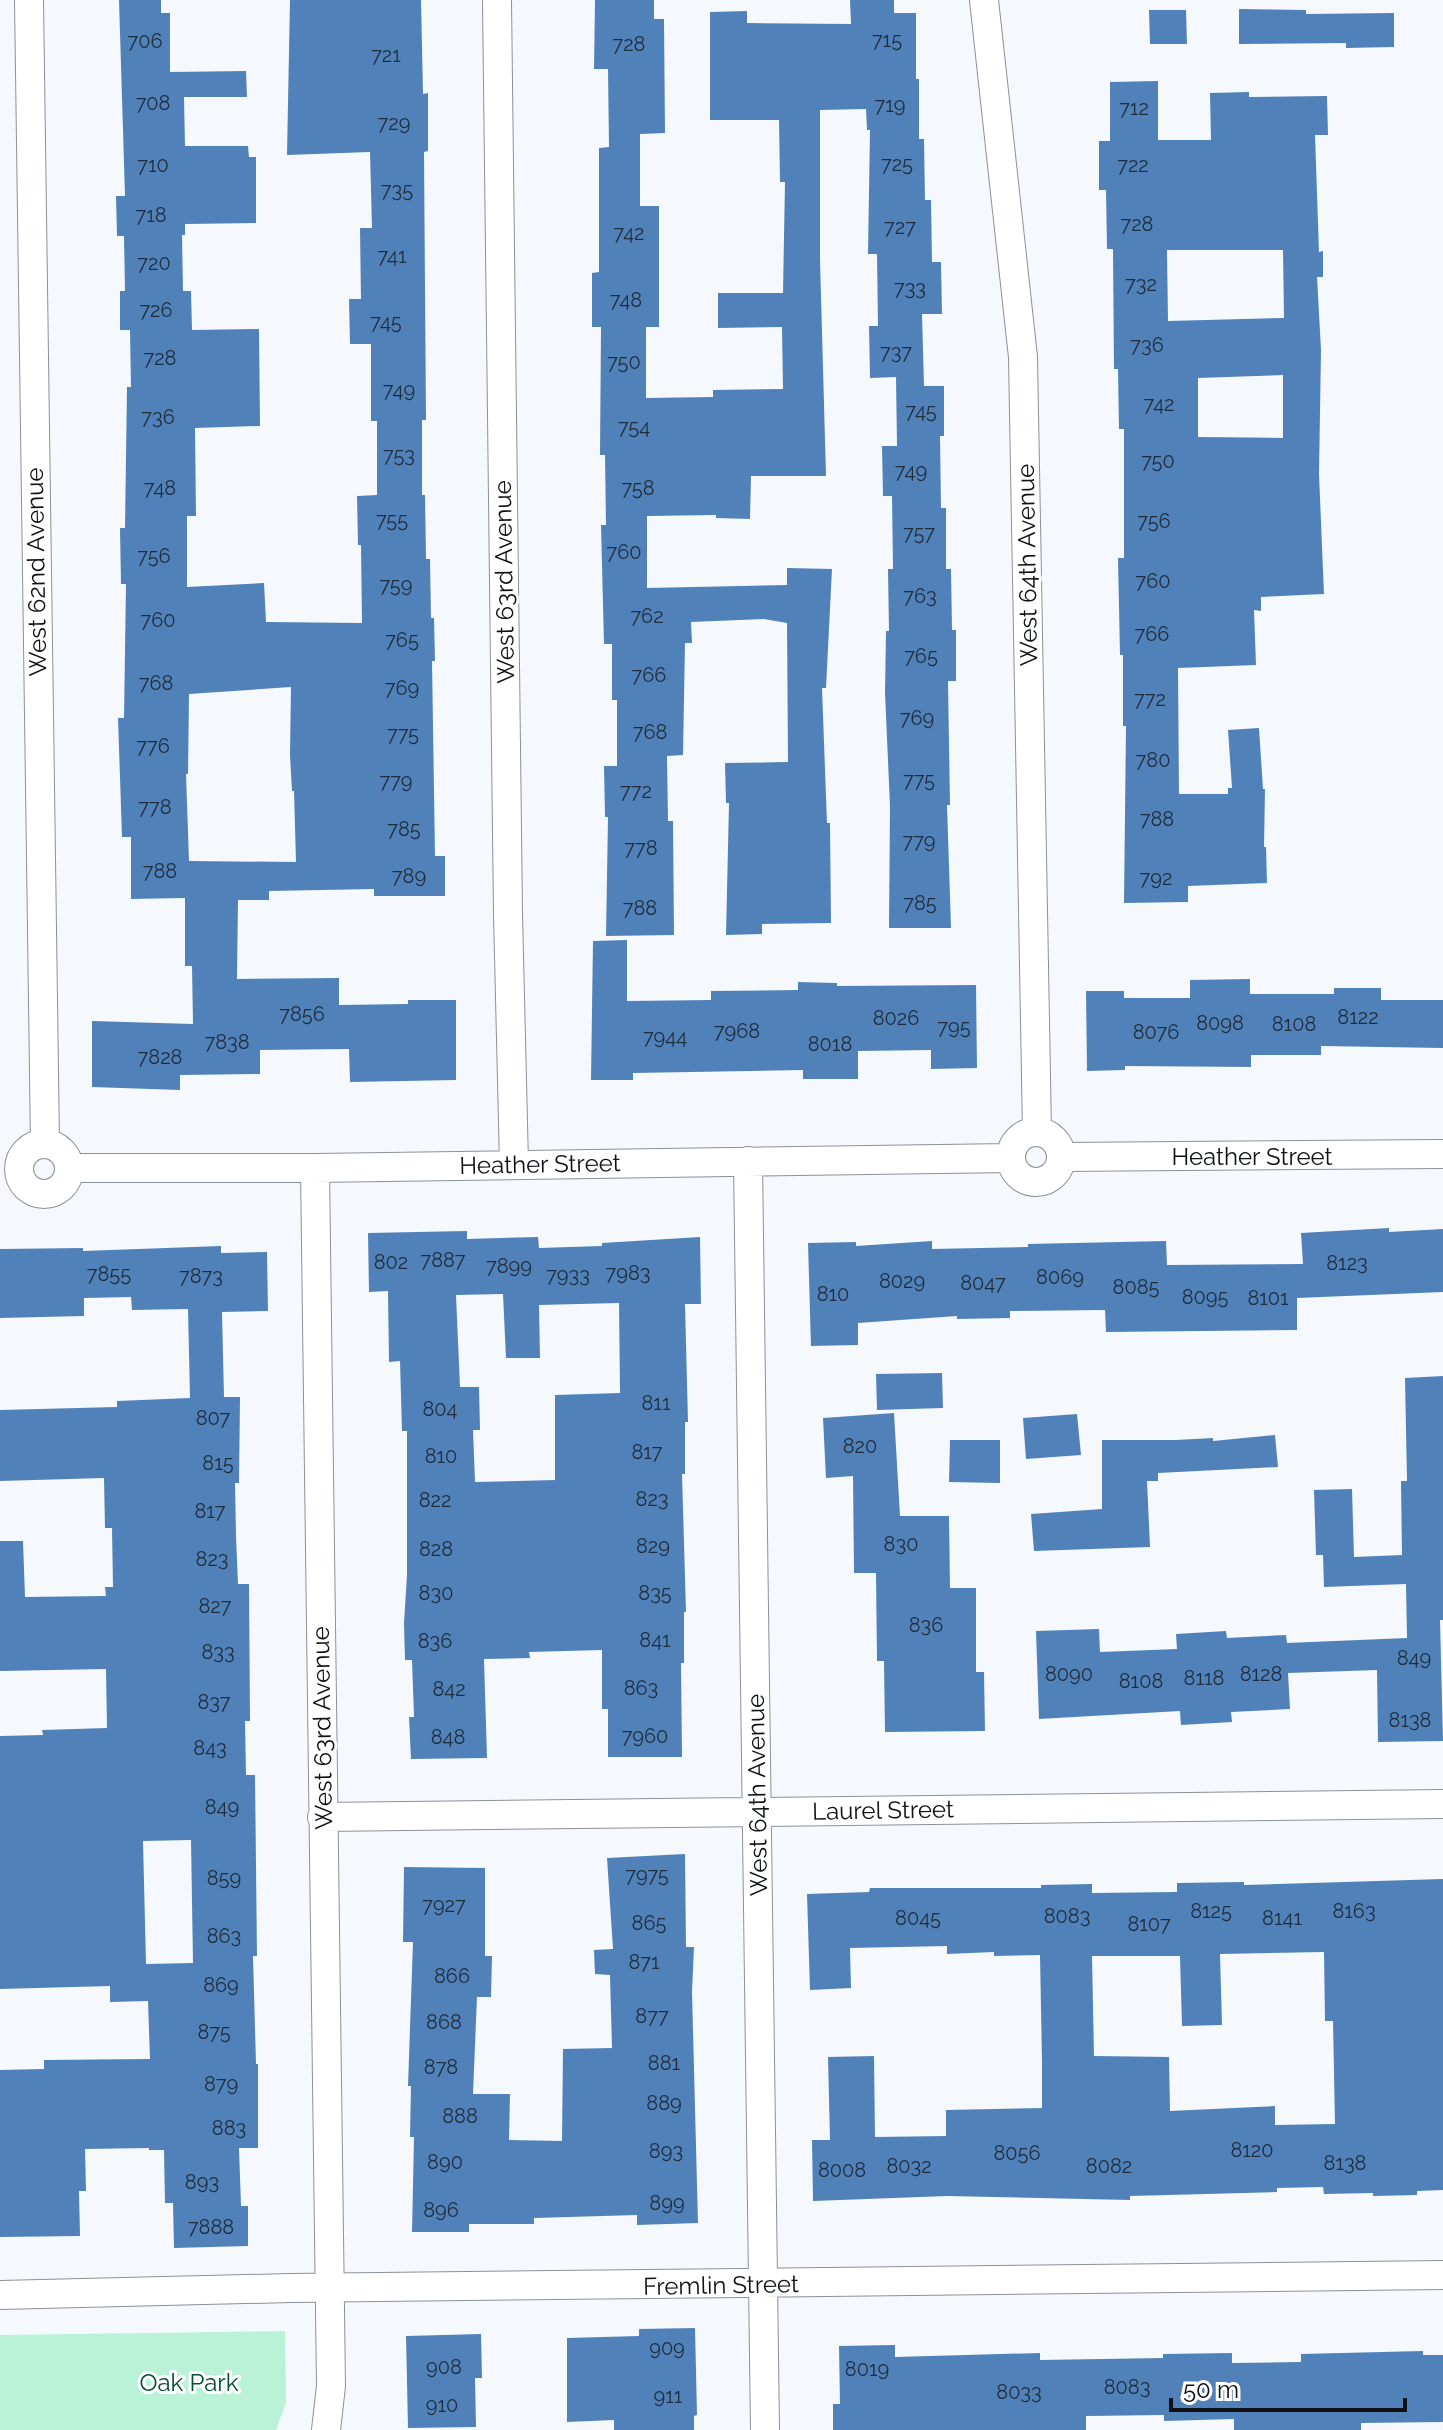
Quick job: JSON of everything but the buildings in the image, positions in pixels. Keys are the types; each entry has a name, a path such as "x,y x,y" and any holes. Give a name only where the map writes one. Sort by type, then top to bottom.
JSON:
{"street":[{"name":"West 62nd Avenue","path":"29,0 45,1144"},
{"name":"West 63rd Avenue","path":"497,0 514,1164"},
{"name":"West 64th Avenue","path":"984,0 1023,357 1037,1132"},
{"path":"1037,1132 1057,1142 1062,1157 1055,1173 1041,1182 1024,1179 1017,1173 1011,1158 1016,1142 1029,1133 1037,1132"},
{"path":"45,1144 65,1154 70,1168 60,1189 45,1194 25,1185 10,1170 30,1149 45,1144"},
{"name":"Heather Street","path":"1062,1157 1443,1154"},
{"name":"Heather Street","path":"70,1168 315,1168 1011,1158"},
{"name":"West 64th Avenue","path":"748,1161 765,2430"},
{"name":"West 63rd Avenue","path":"315,1168 331,2386 326,2430"},
{"name":"Laurel Street","path":"322,1817 1443,1804"},
{"name":"Fremlin Street","path":"0,2295 1443,2275"}],"green space":[{"name":"Oak Park","path":"285,2331 286,2403 276,2430 0,2430 0,2335"}]}
